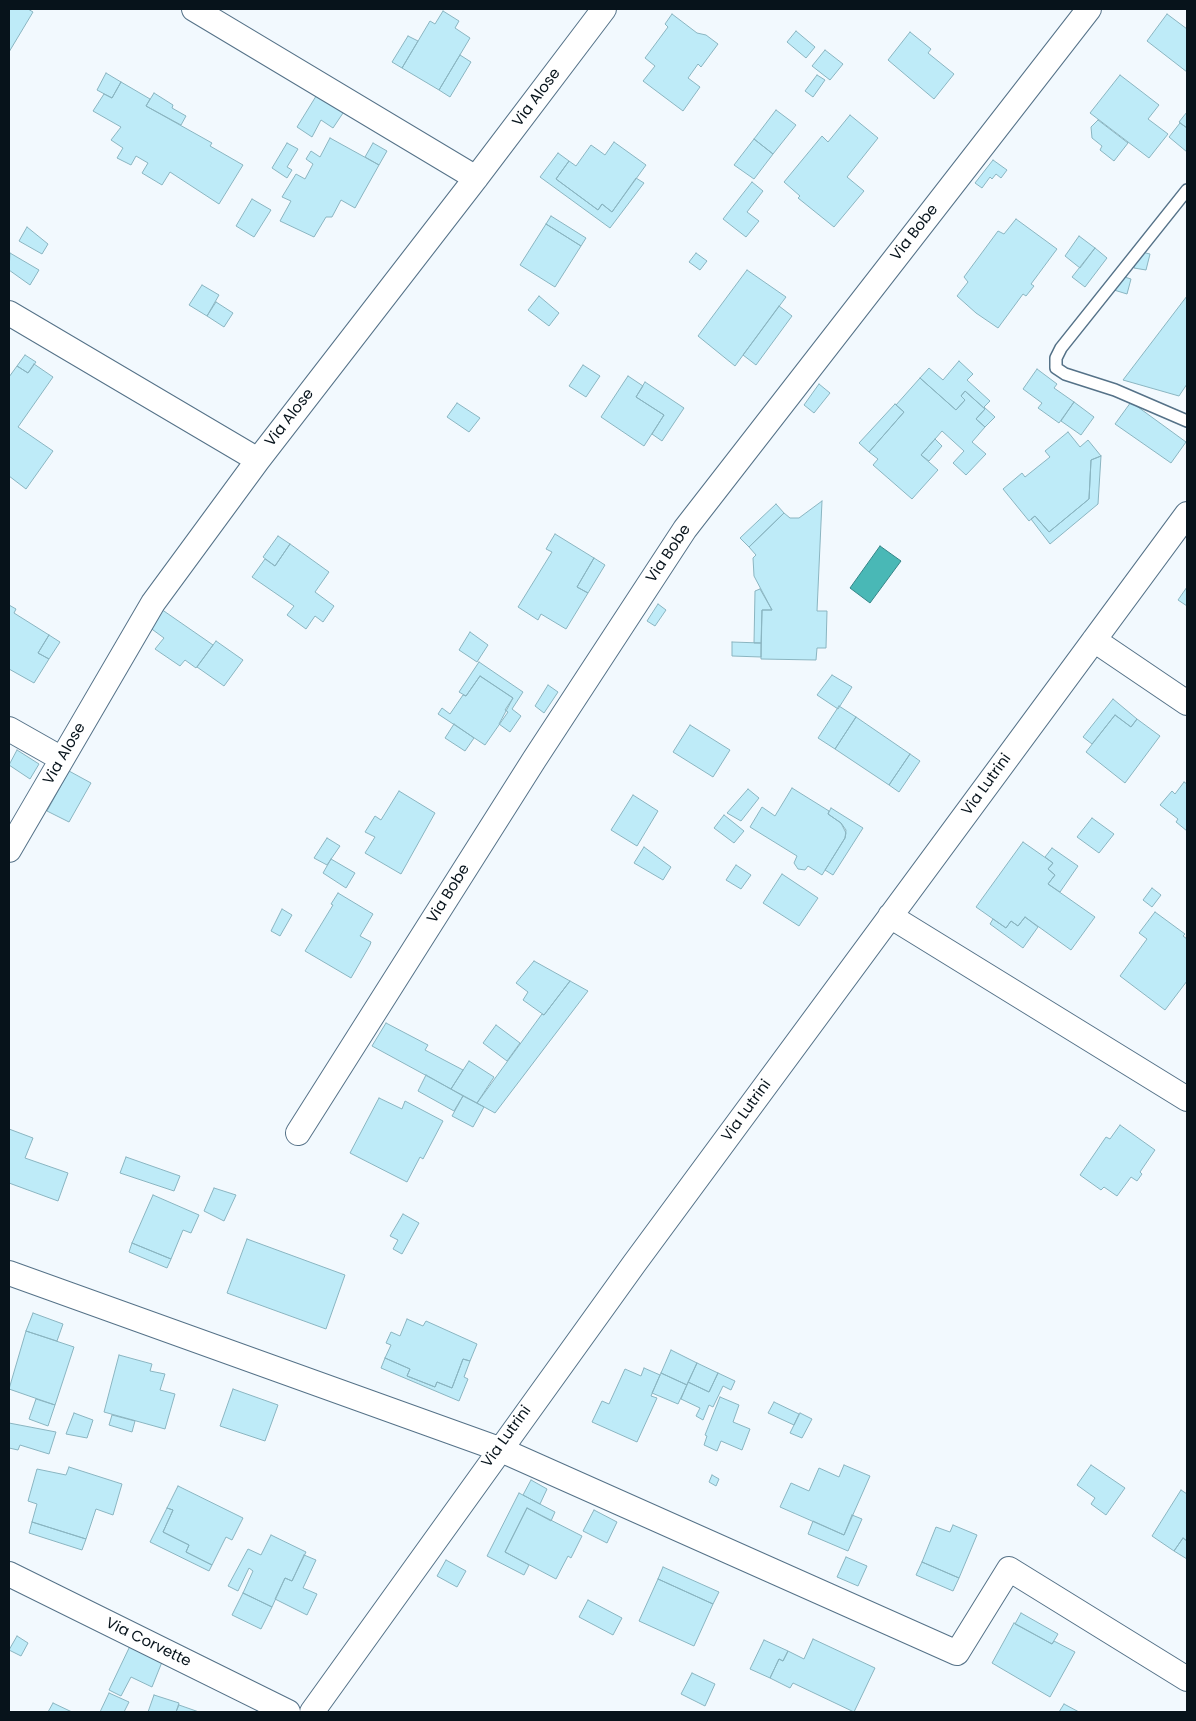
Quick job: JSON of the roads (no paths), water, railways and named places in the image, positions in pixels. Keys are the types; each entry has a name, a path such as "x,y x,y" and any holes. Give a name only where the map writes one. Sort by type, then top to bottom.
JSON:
{"street":[{"path":"194,9 476,178"},
{"name":"Via Alose","path":"9,850 153,603 258,460 604,9"},
{"name":"Via Bobe","path":"298,1133 534,760 685,529 1089,9"},
{"path":"9,313 258,460"},
{"name":"Via Lutrini","path":"312,1712 499,1449 1187,514"},
{"path":"1094,640 1187,703"},
{"path":"9,729 62,759"},
{"path":"890,916 1187,1099"},
{"path":"9,1274 499,1449 957,1653 1008,1568 1187,1679"},
{"name":"Via Corvette","path":"9,1574 288,1712"}],"lane":[{"path":"1187,190 1061,348 1056,358 1056,368 1065,374 1115,390 1187,421"}],"water":[{"path":"880,546 901,561 870,603 850,588"}]}
